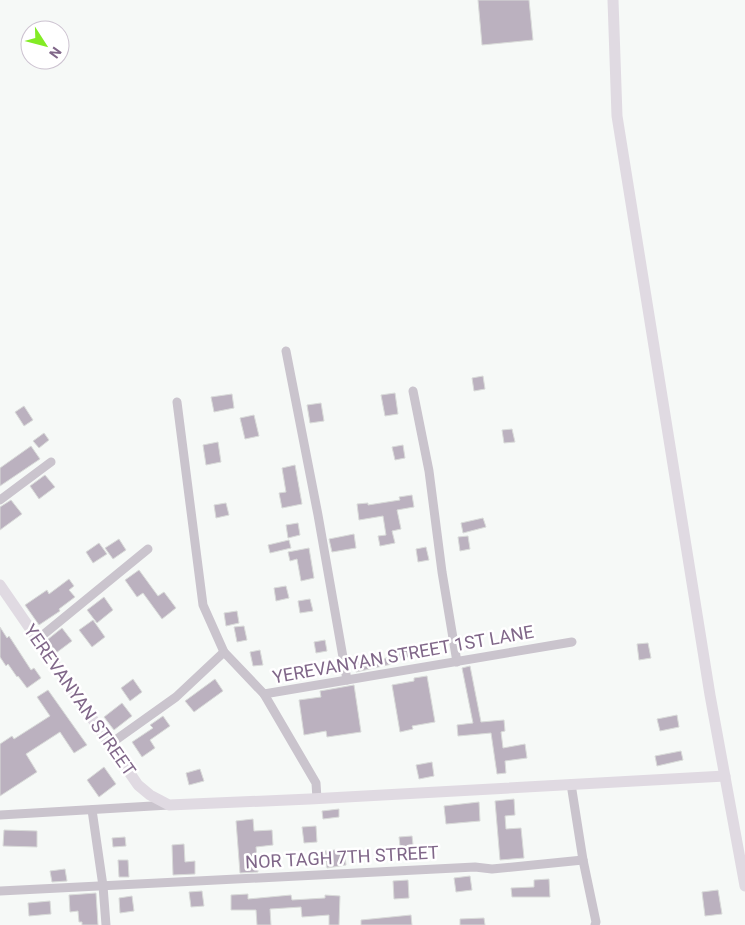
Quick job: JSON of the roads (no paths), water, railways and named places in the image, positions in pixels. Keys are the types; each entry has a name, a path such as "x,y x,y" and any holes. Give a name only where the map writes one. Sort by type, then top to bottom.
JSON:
{"main road":[{"path":"613,0 617,116 725,776 745,886"},
{"name":"YEREVANYAN STREET","path":"0,585 138,785 150,795 169,805"},
{"path":"169,805 317,799 725,776"}],"street":[{"path":"286,351 318,515 346,680"},
{"path":"413,392 429,472 442,572 457,662"},
{"name":"YEREVANYAN STREET 1ST LANE","path":"178,402 203,605 224,652 264,694 572,642"},
{"path":"0,500 51,462"},
{"path":"38,639 148,550"},
{"path":"110,744 176,697 224,652"},
{"path":"264,694 316,783 317,799"},
{"path":"571,784 595,925"},
{"path":"0,815 169,805"},
{"path":"92,810 103,886 106,925"},
{"name":"NOR TAGH 7TH STREET","path":"0,891 475,867 492,868 583,860"}]}
